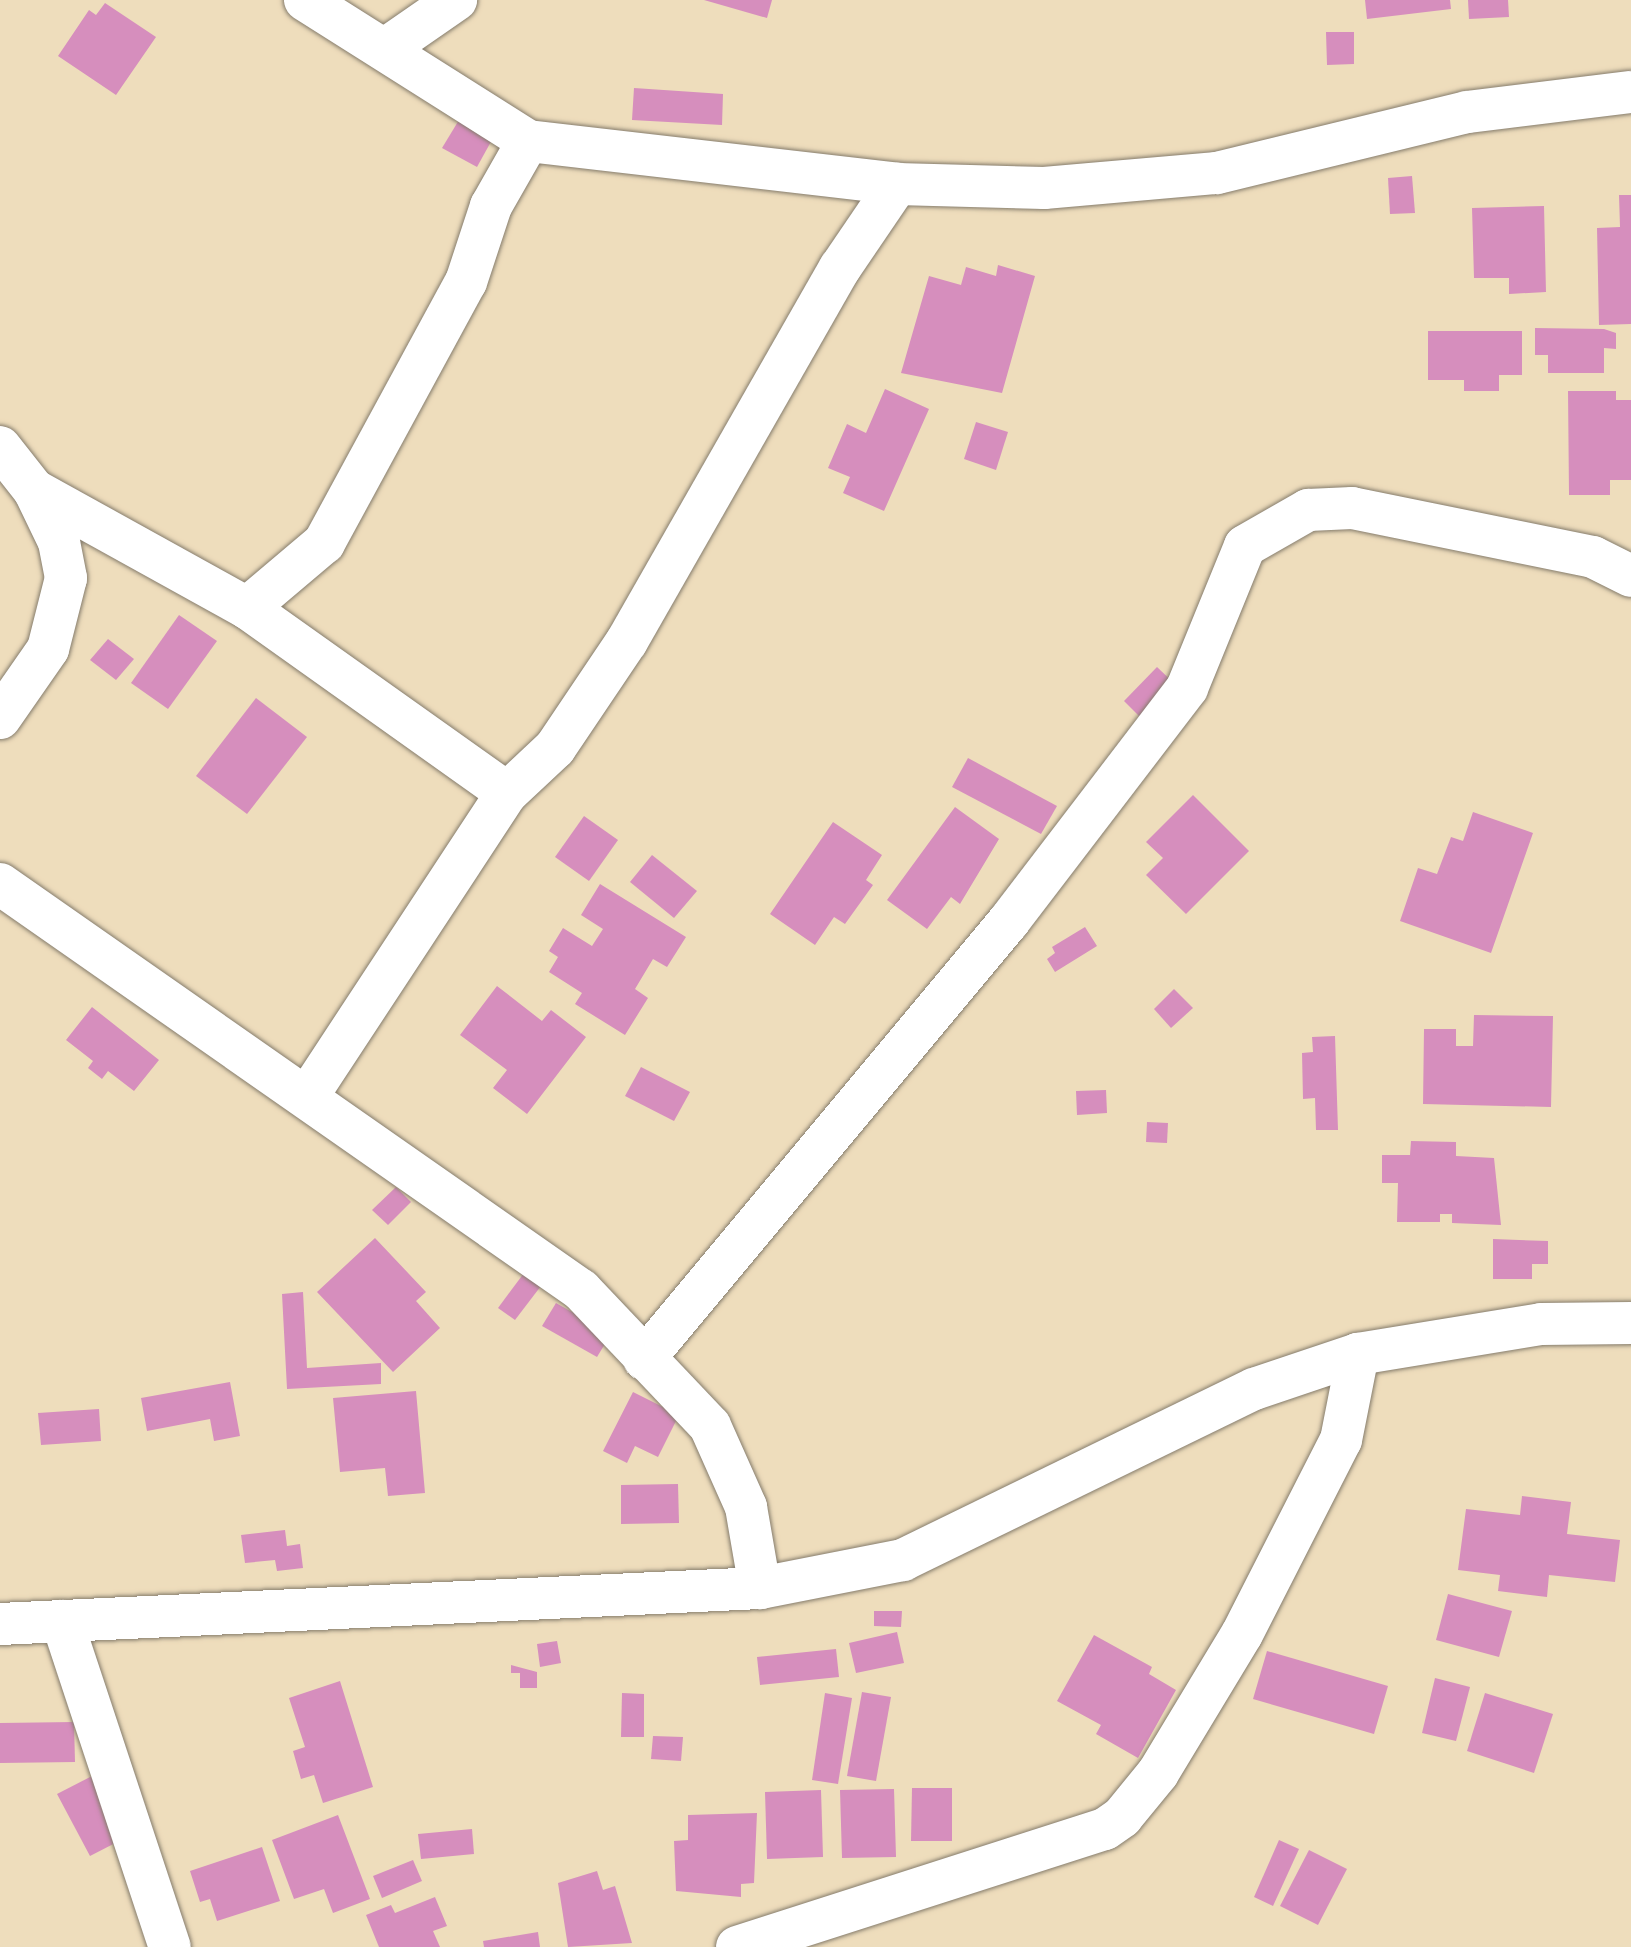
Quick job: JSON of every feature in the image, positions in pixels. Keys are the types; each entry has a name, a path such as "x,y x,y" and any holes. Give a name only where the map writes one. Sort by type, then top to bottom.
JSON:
{"street":[{"path":"305,0 388,47 528,141 898,184 1044,188 1217,173 1467,112 1631,92"},
{"path":"388,47 456,0"},
{"path":"247,608 324,543 466,282 492,206 528,141"},
{"path":"306,1096 507,793 554,748 627,640 840,268 898,184"},
{"path":"0,718 48,650 62,615 66,578 59,542 34,490 3,444"},
{"path":"34,490 247,608 507,793"},
{"path":"644,1359 985,950 1187,688 1246,546 1308,510 1352,508 1594,557 1631,576"},
{"path":"0,884 581,1290 710,1426 746,1507 760,1588"},
{"path":"0,1624 760,1588 903,1560 1254,1389 1358,1354 1541,1324 1631,1323"},
{"path":"737,1947 1105,1829 1122,1816 1168,1758 1287,1546 1341,1440 1358,1354"},
{"path":"62,1622 170,1947"}],"building":[{"path":"704,0 772,0 767,18"},
{"path":"1365,0 1450,0 1451,9 1367,19"},
{"path":"1468,0 1508,0 1509,17 1469,19"},
{"path":"105,3 156,37 116,95 58,56 89,10 96,15"},
{"path":"1326,32 1354,32 1354,64 1327,65"},
{"path":"634,88 723,94 722,125 632,120"},
{"path":"459,120 493,138 477,167 442,148"},
{"path":"1412,176 1415,213 1390,214 1388,178"},
{"path":"1619,195 1631,195 1631,324 1599,325 1597,228 1620,227"},
{"path":"1544,206 1546,292 1509,294 1509,278 1474,278 1472,208"},
{"path":"998,265 1035,276 1002,393 901,373 929,276 961,285 966,267 996,276"},
{"path":"1535,328 1604,329 1616,333 1616,349 1604,348 1604,373 1548,373 1548,355 1535,355"},
{"path":"1428,331 1522,331 1522,375 1499,375 1499,391 1464,391 1464,380 1428,380"},
{"path":"885,389 929,409 884,511 843,493 850,477 828,468 847,424 866,433"},
{"path":"1568,391 1616,391 1616,400 1631,400 1631,480 1610,480 1610,495 1569,495"},
{"path":"976,422 1008,432 996,470 964,459"},
{"path":"179,615 217,641 168,709 131,683"},
{"path":"108,639 134,659 116,680 90,660"},
{"path":"1157,667 1179,688 1145,722 1124,701"},
{"path":"256,698 307,737 247,814 196,776"},
{"path":"968,758 1057,806 1041,834 952,787"},
{"path":"1193,795 1249,851 1186,914 1146,875 1163,858 1146,842"},
{"path":"955,807 999,839 960,904 951,897 927,929 887,900"},
{"path":"1473,812 1533,833 1491,953 1400,921 1418,868 1437,874 1451,837 1463,841"},
{"path":"584,816 618,840 589,881 555,857"},
{"path":"833,822 882,855 866,880 873,885 845,924 834,917 815,945 770,914"},
{"path":"652,855 697,891 674,918 630,882"},
{"path":"600,884 686,937 667,967 653,959 635,989 648,998 625,1035 575,1004 582,993 549,972 558,957 549,951 563,928 592,946 603,929 581,915"},
{"path":"1085,927 1097,946 1055,972 1047,959 1055,953 1052,947"},
{"path":"497,986 542,1021 551,1010 586,1037 527,1114 493,1088 507,1070 460,1035"},
{"path":"1174,989 1193,1008 1171,1028 1154,1009"},
{"path":"92,1007 159,1060 134,1091 108,1071 102,1079 88,1068 93,1061 66,1040"},
{"path":"1474,1015 1553,1016 1551,1107 1423,1104 1424,1029 1456,1029 1456,1046 1473,1046"},
{"path":"1335,1036 1338,1130 1316,1130 1315,1098 1303,1099 1302,1053 1313,1052 1312,1037"},
{"path":"641,1067 690,1092 674,1121 625,1096"},
{"path":"1106,1090 1107,1113 1077,1115 1076,1091"},
{"path":"1147,1122 1168,1123 1167,1143 1146,1142"},
{"path":"1411,1141 1456,1142 1456,1156 1494,1158 1501,1225 1452,1223 1452,1214 1440,1214 1440,1222 1397,1222 1398,1183 1382,1183 1382,1155 1410,1155"},
{"path":"396,1187 411,1202 388,1225 372,1210"},
{"path":"375,1238 426,1292 416,1301 440,1328 393,1372 317,1292"},
{"path":"1493,1239 1548,1241 1548,1264 1532,1264 1532,1279 1493,1279"},
{"path":"527,1269 544,1282 515,1320 498,1308"},
{"path":"303,1292 307,1368 381,1363 381,1384 287,1389 282,1294"},
{"path":"556,1303 611,1334 597,1357 542,1326"},
{"path":"230,1382 240,1436 214,1441 210,1419 147,1431 141,1398"},
{"path":"416,1391 425,1493 388,1496 385,1468 340,1472 333,1398"},
{"path":"633,1392 679,1415 658,1457 635,1446 627,1463 603,1451"},
{"path":"99,1409 101,1441 41,1445 38,1413"},
{"path":"678,1484 679,1523 621,1524 621,1485"},
{"path":"1522,1496 1571,1502 1567,1534 1620,1540 1615,1582 1549,1575 1547,1597 1498,1591 1500,1575 1458,1570 1466,1509 1520,1515"},
{"path":"285,1530 287,1546 300,1544 303,1568 277,1571 275,1560 245,1563 241,1535"},
{"path":"1448,1594 1512,1611 1499,1657 1436,1640"},
{"path":"874,1611 902,1611 901,1627 874,1626"},
{"path":"897,1632 904,1663 856,1673 849,1643"},
{"path":"1094,1635 1152,1667 1149,1674 1176,1690 1138,1758 1096,1734 1101,1725 1057,1701"},
{"path":"557,1641 561,1663 540,1667 537,1644"},
{"path":"836,1649 839,1677 760,1685 757,1657"},
{"path":"1267,1651 1388,1686 1374,1734 1253,1699"},
{"path":"511,1665 537,1672 537,1688 520,1688 520,1673 511,1673"},
{"path":"1435,1678 1470,1687 1456,1741 1422,1733"},
{"path":"340,1681 373,1787 323,1803 314,1775 301,1779 293,1751 305,1747 289,1698"},
{"path":"862,1692 891,1697 876,1781 847,1776"},
{"path":"622,1693 644,1694 644,1737 621,1737"},
{"path":"825,1693 852,1698 838,1784 812,1780"},
{"path":"1485,1693 1553,1714 1534,1773 1467,1751"},
{"path":"74,1722 75,1762 0,1763 0,1723"},
{"path":"653,1736 683,1737 681,1761 651,1759"},
{"path":"92,1776 125,1838 90,1856 57,1794"},
{"path":"912,1788 952,1788 952,1841 911,1841"},
{"path":"894,1789 896,1857 842,1858 840,1790"},
{"path":"821,1790 823,1857 767,1859 765,1792"},
{"path":"757,1813 754,1883 741,1884 741,1897 676,1891 674,1841 688,1840 688,1815"},
{"path":"338,1815 370,1899 333,1913 324,1889 294,1899 272,1840"},
{"path":"472,1829 474,1854 421,1859 418,1834"},
{"path":"1279,1840 1299,1849 1273,1906 1254,1897"},
{"path":"262,1847 280,1901 217,1921 210,1899 200,1902 190,1871"},
{"path":"1309,1850 1347,1869 1318,1925 1280,1906"},
{"path":"413,1860 422,1881 382,1898 373,1876"},
{"path":"597,1871 603,1890 615,1886 632,1943 568,1947 558,1883"},
{"path":"435,1897 447,1926 433,1931 440,1947 379,1947 366,1915 391,1905 395,1913"},
{"path":"538,1932 540,1947 484,1947 483,1941"}]}
